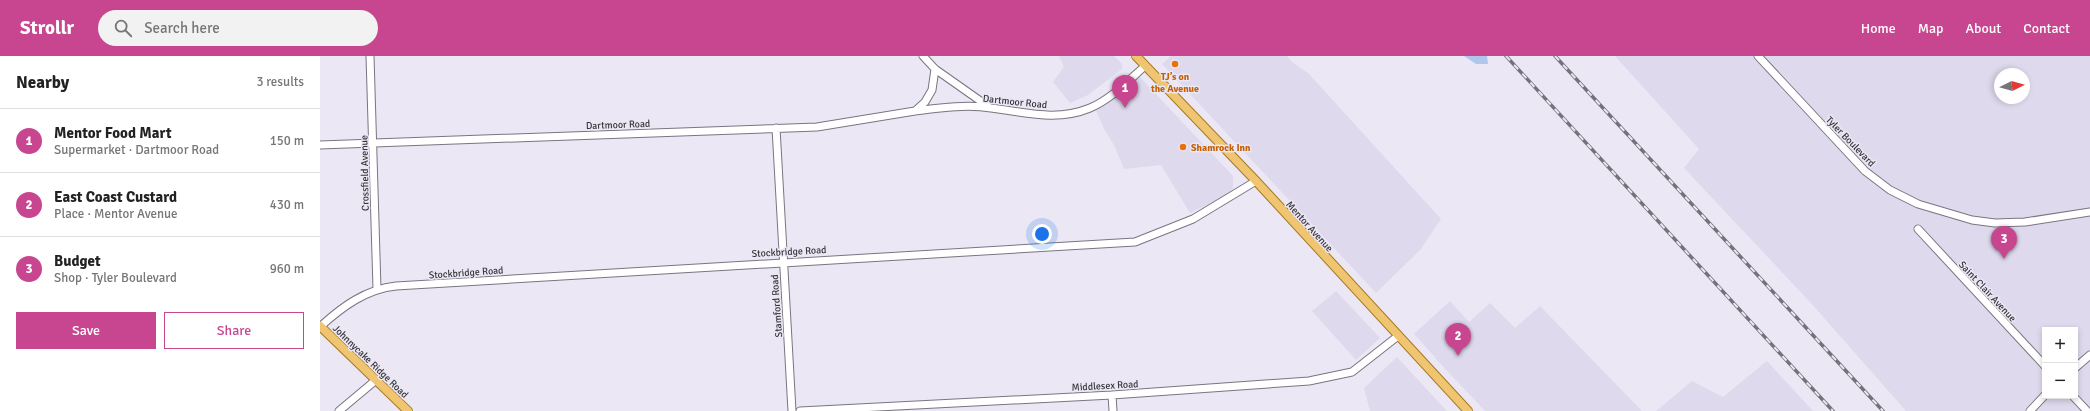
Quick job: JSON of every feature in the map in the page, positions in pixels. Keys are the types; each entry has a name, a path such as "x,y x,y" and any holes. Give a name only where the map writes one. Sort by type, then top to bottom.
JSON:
{"main road":[{"name":"Mentor Avenue","path":"1136,56 1256,181 1468,411"},
{"name":"Johnnycake Ridge Road","path":"320,326 408,411"}],"street":[{"name":"Crossfield Avenue","path":"370,56 377,289"},
{"path":"923,56 935,69 990,107"},
{"name":"Tyler Boulevard","path":"1758,56 1865,171 1890,190 1918,204 1972,220 1996,223 2025,222 2090,212"},
{"name":"Dartmoor Road","path":"320,145 830,125 937,108 990,107 1041,116 1079,112 1091,107 1107,98 1145,66"},
{"path":"915,111 925,102 932,90 935,69"},
{"name":"Stamford Road","path":"776,128 792,411"},
{"name":"Stockbridge Road","path":"320,326 345,307 377,289 396,286 1135,242 1193,220 1256,181"},
{"name":"Saint Clair Avenue","path":"1918,229 2042,363"},
{"name":"Middlesex Road","path":"800,411 1112,395 1309,381 1352,372 1398,336"},
{"path":"2078,365 2090,355"},
{"path":"339,411 376,380"},
{"path":"1112,395 1113,411"},
{"path":"2030,411 2042,398"},
{"path":"2076,399 2087,411"}],"shaded area":[{"path":"1059,56 1114,56 1122,64 1122,69 1088,95 1070,103 1053,82 1064,67"},
{"path":"1171,56 1287,56 1292,62 1309,74 1441,219 1421,249 1376,293 1162,64"},
{"path":"1615,56 2090,56 2090,411 1906,411 1810,302 1684,168 1699,149"},
{"path":"1139,76 1233,176 1233,189 1221,198 1190,213 1161,165 1124,169 1114,145 1104,129 1096,110"},
{"path":"1336,291 1380,338 1356,360 1312,311"},
{"path":"1450,301 1469,322 1490,303 1515,328 1540,306 1642,411 1485,411 1434,357 1436,355 1434,356 1414,334"},
{"path":"1397,357 1447,411 1370,411 1364,388"},
{"path":"1767,361 1813,411 1656,411 1692,381 1723,397"}],"water":[{"path":"1464,56 1487,56 1488,64 1476,64"}],"railway":[{"path":"1506,56 1833,411"},
{"path":"1555,56 1883,411"}],"place":[{"name":"TJ’s on the Avenue","path":"1175,64"},
{"name":"Mentor Food Mart","path":"1125,108"},
{"name":"Shamrock Inn","path":"1183,147"},
{"name":"Budget","path":"2004,259"},
{"name":"East Coast Custard","path":"1458,356"}]}
